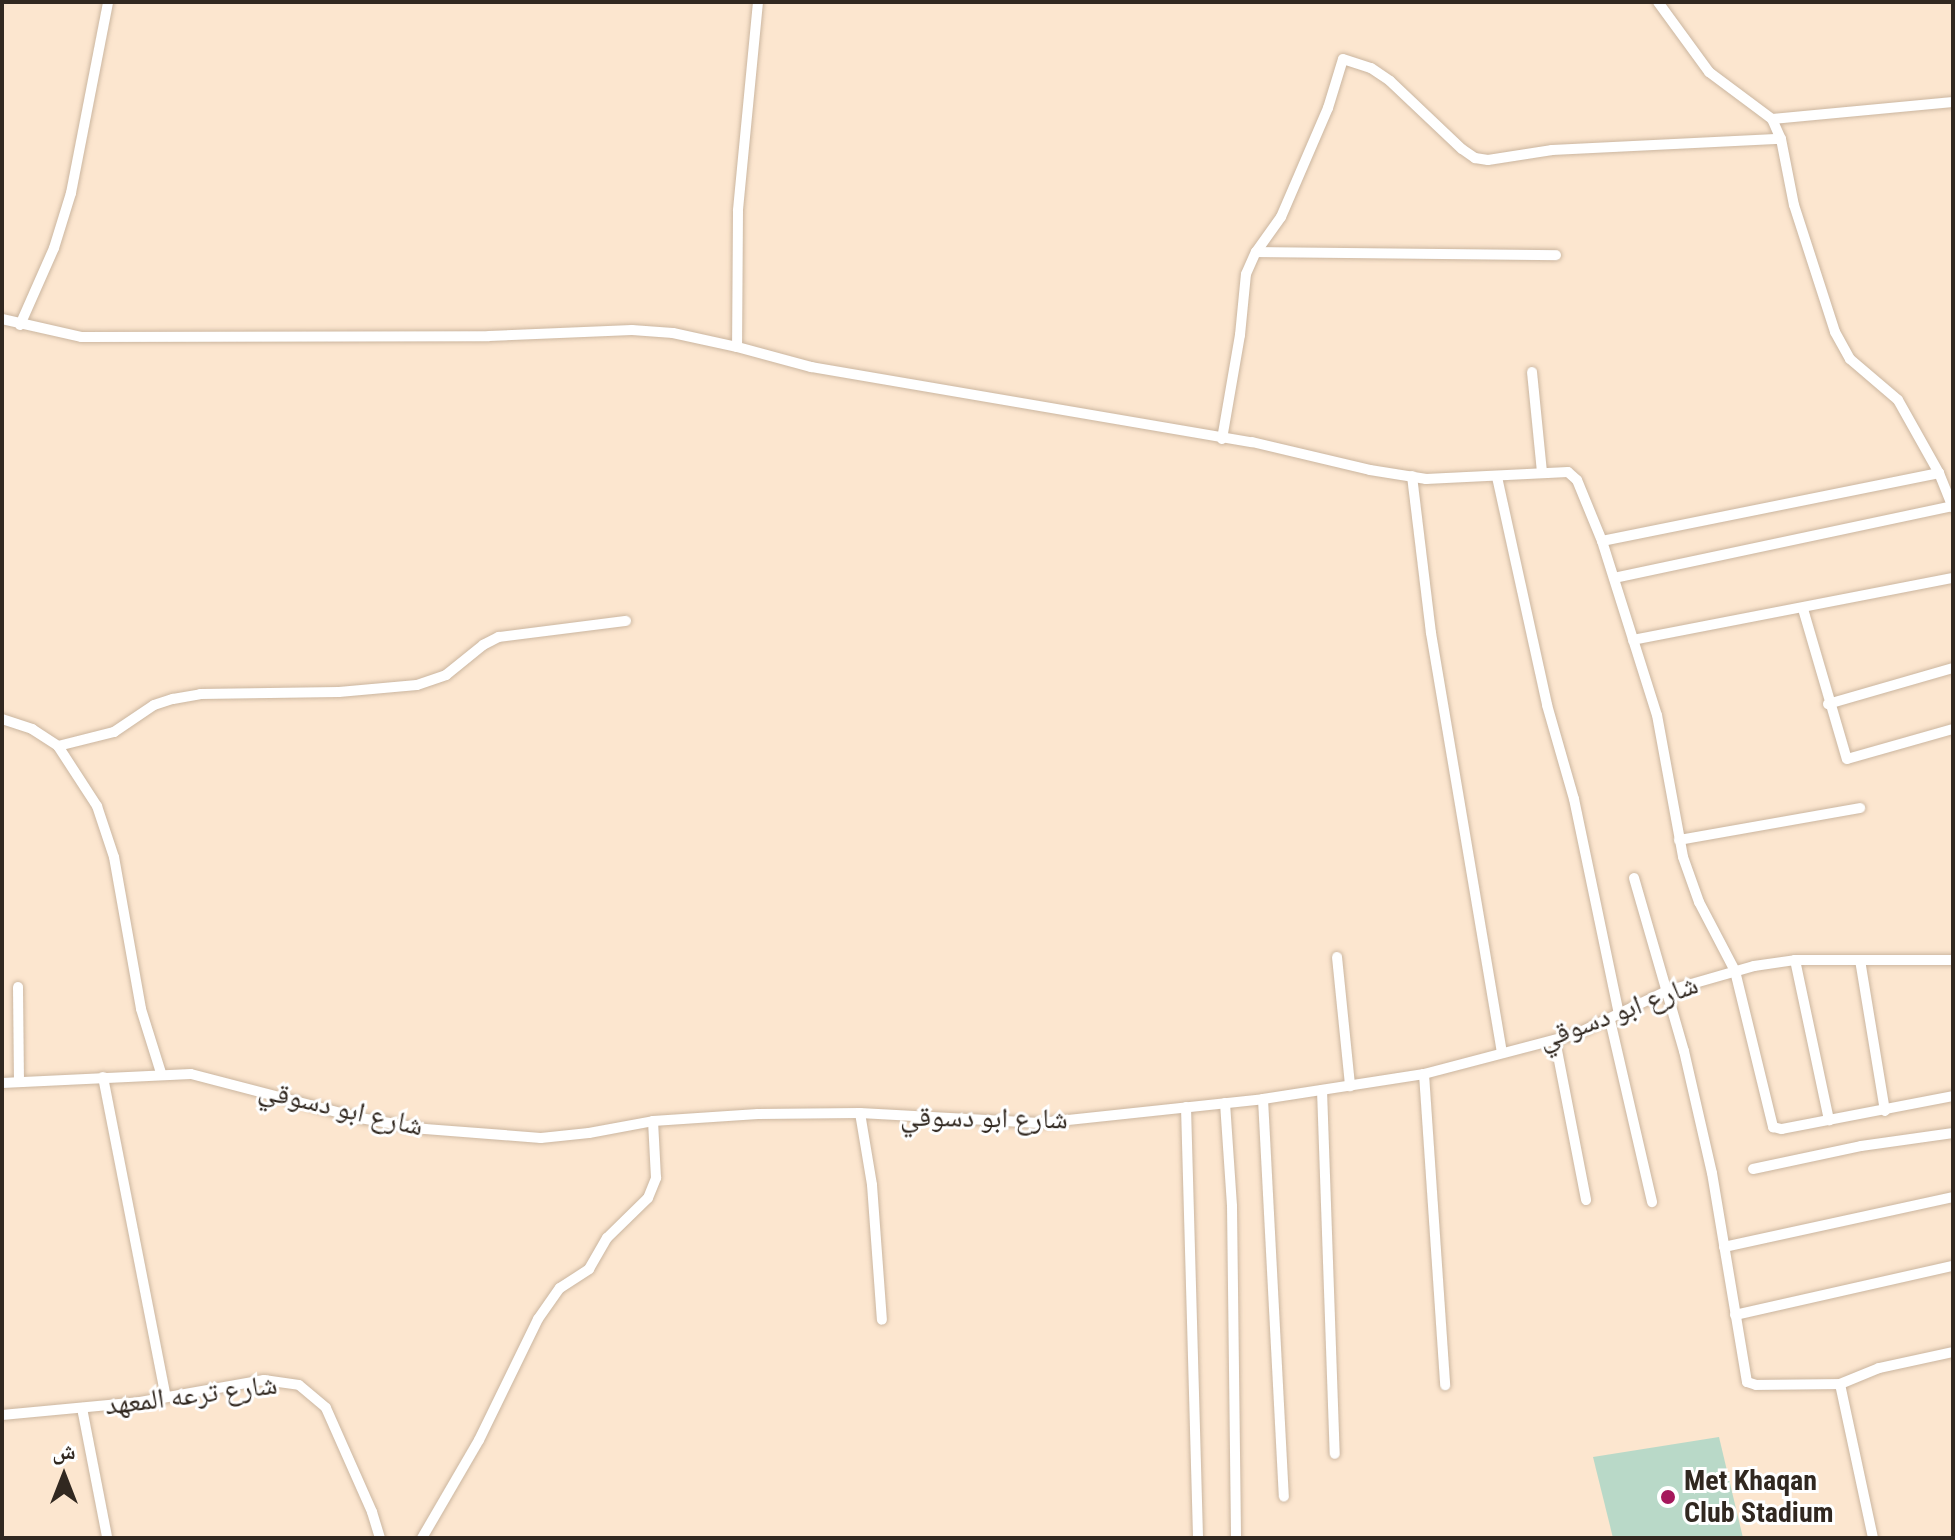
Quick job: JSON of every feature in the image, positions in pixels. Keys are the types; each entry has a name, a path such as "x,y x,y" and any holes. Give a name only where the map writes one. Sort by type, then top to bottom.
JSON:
{"street":[{"path":"20,325 54,248 71,193 108,2"},
{"path":"737,347 738,211 758,2"},
{"path":"1614,578 1953,506 1939,473 1898,400 1850,359 1835,332 1794,205 1781,139 1772,119 1709,72 1658,2"},
{"path":"1222,439 1240,335 1246,274 1256,252 1281,217 1328,108 1343,59 1371,68 1390,81 1475,158 1488,160 1552,150 1781,139"},
{"path":"1772,119 1953,102"},
{"path":"1256,252 1556,255"},
{"path":"2,319 81,337 112,338 421,333 489,336 632,330 673,333 811,367 1222,439 1412,476 1497,477 1561,471 1574,476 1602,541 1665,742 1679,840 1699,902 1735,971 1773,1127 1782,1129 1953,1096"},
{"path":"1532,372 1542,473"},
{"path":"1602,541 1939,473"},
{"path":"1412,476 1431,633 1502,1052"},
{"path":"1497,477 1547,705 1574,799 1652,1202"},
{"path":"1633,640 1953,578"},
{"path":"1803,609 1828,704 1847,759 1953,729"},
{"path":"58,746 114,732 154,705 173,699 200,694 339,692 417,685 446,675 483,645 499,637 626,621"},
{"path":"1828,704 1953,668"},
{"path":"2,719 32,729 58,746 87,789 105,825 138,995 161,1073"},
{"path":"1679,840 1860,808"},
{"path":"1634,878 1706,1144 1745,1373 1750,1385 1840,1384 1879,1368 1953,1352"},
{"path":"1337,957 1350,1086"},
{"path":"1795,960 1829,1120"},
{"name":"شارع ابو دسوقي","path":"2,1083 161,1073 209,1076 360,1118 425,1129 541,1138 653,1121 758,1114 860,1113 1040,1123 1263,1099 1424,1074 1555,1040 1614,1017 1667,991 1735,971 1795,960 1953,960"},
{"path":"1860,960 1885,1111"},
{"path":"18,987 19,1082"},
{"path":"1555,1040 1586,1200"},
{"path":"1424,1074 1445,1385"},
{"path":"103,1077 166,1397"},
{"path":"1322,1090 1335,1454"},
{"path":"1263,1099 1284,1496"},
{"path":"1225,1103 1233,1249 1236,1538"},
{"path":"1186,1107 1198,1538"},
{"path":"860,1113 872,1185 882,1320"},
{"path":"422,1538 479,1440 538,1319 560,1288 589,1269 607,1238 648,1198 656,1178 653,1121"},
{"path":"1753,1169 1891,1141 1953,1133"},
{"path":"1724,1247 1953,1197"},
{"path":"1735,1315 1953,1266"},
{"name":"شارع ترعه المعهد","path":"2,1415 82,1408 273,1380 299,1385 314,1394 326,1408 380,1538"},
{"path":"1840,1384 1873,1538"},
{"path":"82,1408 107,1537"}],"green space":[{"name":"Met Khaqan Club Stadium","path":"1719,1437 1743,1538 1613,1538 1593,1457"}],"place":[{"name":"Met Khaqan Club Stadium","path":"1668,1497"}]}
